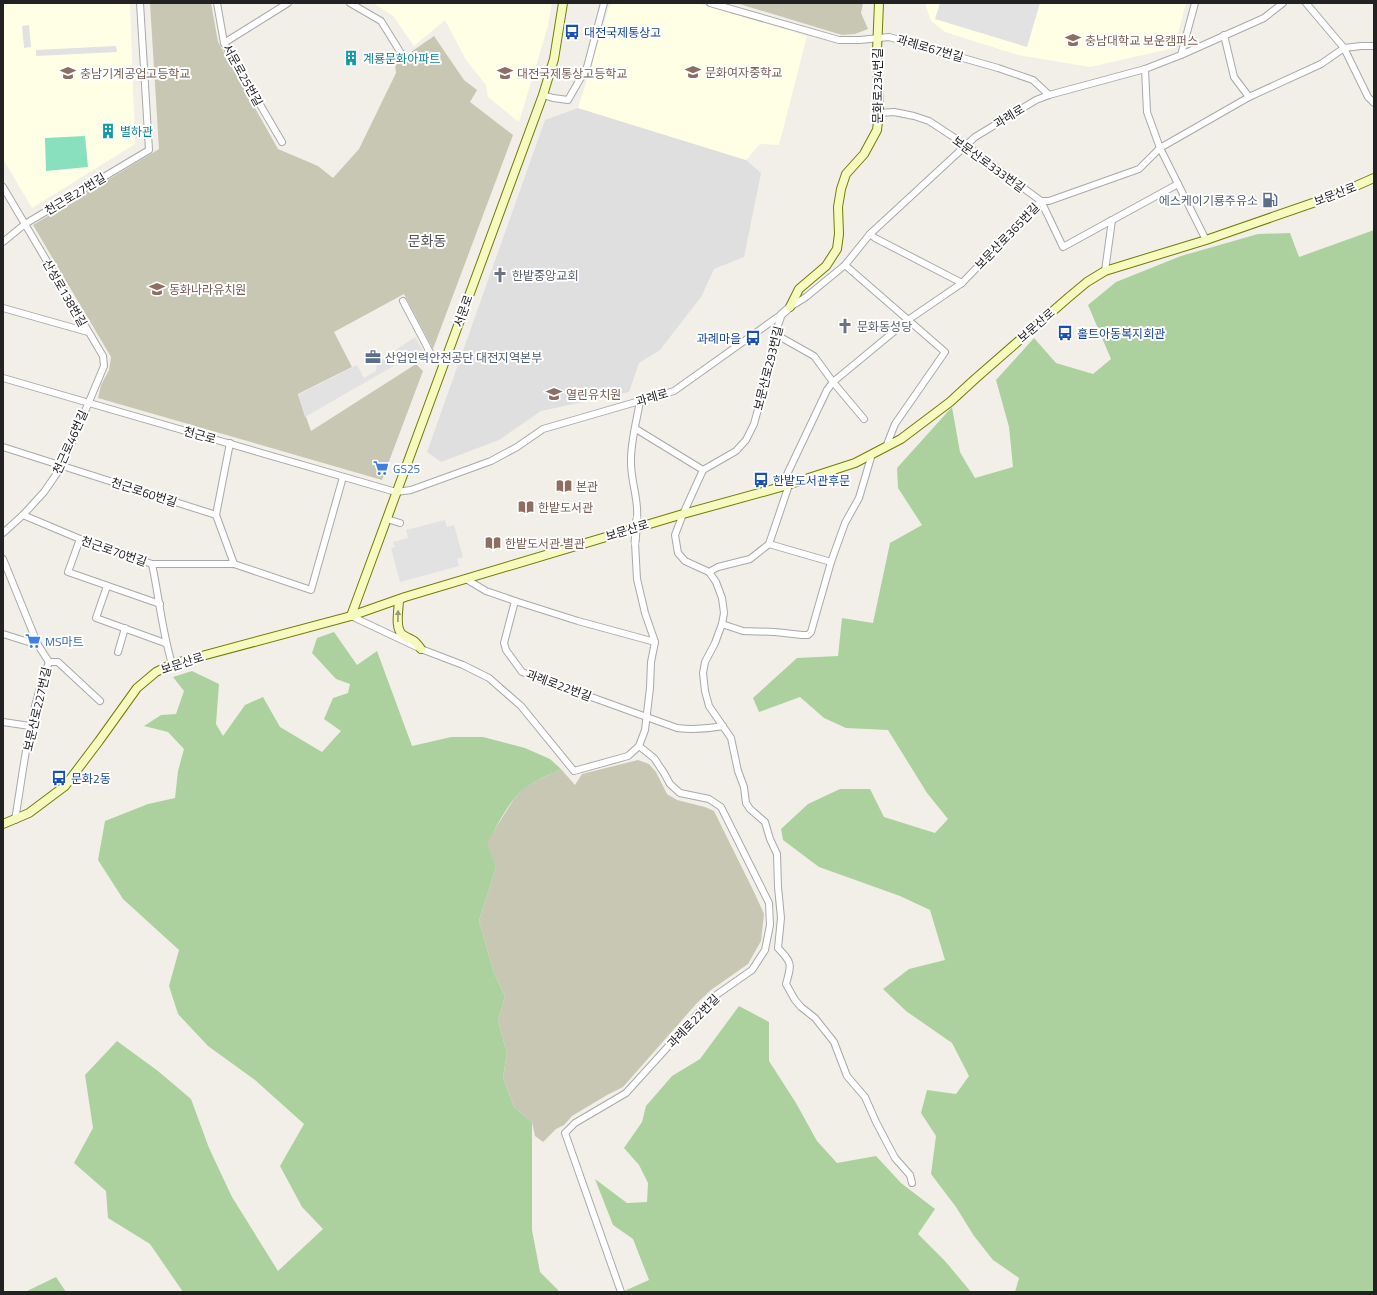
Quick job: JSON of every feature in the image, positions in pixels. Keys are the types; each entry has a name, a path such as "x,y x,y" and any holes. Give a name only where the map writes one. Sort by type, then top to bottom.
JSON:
{"main road":[{"name":"서문로","path":"351,616 543,94 554,60 564,3"},
{"name":"문화로234번길","path":"790,307 799,289 826,266 838,249 838,207 841,189 846,174 864,154 877,130 879,113 877,39 879,3"},
{"name":"보문산로","path":"3,824 29,813 65,786 137,688 156,672 172,664 351,616 466,579 683,514 785,486 855,463 901,439 950,402 1069,297 1087,282 1105,271 1206,240 1333,196 1374,178"},
{"path":"399,600 399,630 402,634 415,640 421,649"}],"street":[{"name":"천근로27번길","path":"3,242 25,224 149,150 140,3"},
{"name":"서문로25번길","path":"217,3 224,43 282,142"},
{"path":"224,43 288,3"},
{"path":"350,3 381,21 404,58"},
{"path":"543,94 553,98 568,100 587,67 604,3"},
{"name":"과례로67번길","path":"710,3 839,40 877,39 889,37 998,68 1033,80 1050,95"},
{"path":"1181,55 1195,3"},
{"name":"과례로","path":"396,492 411,490 491,461 517,447 543,429 674,391 782,314 845,265 870,234 975,137 1036,100 1145,69 1181,55 1264,18 1283,3"},
{"path":"1306,3 1344,48 1368,97 1374,103"},
{"path":"1224,35 1234,77 1249,97"},
{"name":"보문산로365번길","path":"785,486 827,390 833,382 908,320 962,283 1041,201 1049,201 1139,169 1160,148 1249,97 1321,64 1344,48 1374,46"},
{"path":"1145,69 1147,112 1160,148 1206,240"},
{"name":"보문산로333번길","path":"879,113 894,112 929,121 967,146 1041,201 1063,247 1178,184"},
{"name":"산성로138번길","path":"3,187 6,196 25,224 103,356 104,366 88,402"},
{"path":"1105,271 1112,220"},
{"path":"870,234 962,283"},
{"path":"845,265 945,352 895,424 886,447"},
{"path":"403,301 433,358 444,364"},
{"path":"3,308 88,332"},
{"name":"보문산로293번길","path":"703,470 736,451 746,440 754,424 773,354 775,334 782,314"},
{"path":"775,334 814,356 833,382 864,419"},
{"name":"천근로","path":"3,378 396,492"},
{"path":"351,616 421,649 463,665 489,678 521,706 574,771 628,756 640,746 645,730 655,642 644,613 636,579 635,543 638,507 632,482 631,458 640,401"},
{"name":"천근로46번길","path":"3,533 23,515 44,492 62,466 88,402"},
{"path":"636,429 703,470 675,535 678,553 685,561 709,572 716,582 722,598 724,612 722,624 703,673 709,706 731,738 738,771 744,787 746,803 750,809 765,822 770,839 778,854 778,887 781,918 778,948 788,959 790,965 786,984 800,1007 815,1018 834,1042 847,1076 865,1097 895,1158 910,1176 912,1183"},
{"path":"230,443 216,515 234,564"},
{"name":"천근로60번길","path":"3,447 216,515"},
{"path":"722,624 744,631 808,635 811,632 831,562 846,524 859,498 872,454"},
{"name":"천근로70번길","path":"23,515 80,539 152,564 234,564 311,590 344,476"},
{"path":"709,572 718,567 750,559 769,544 785,486"},
{"path":"387,519 400,523"},
{"path":"80,539 68,572 160,604"},
{"path":"769,544 831,562"},
{"name":"보문산로227번길","path":"3,559 38,645 49,662 40,684 30,726 15,820"},
{"path":"152,564 166,643 172,664"},
{"path":"466,579 486,591 515,601 578,621 655,642"},
{"path":"107,586 96,618 166,643"},
{"name":"과례로22번길","path":"515,601 504,643 506,650 522,672 677,728 691,730 723,726"},
{"path":"118,652 125,628"},
{"path":"3,634 38,645"},
{"path":"49,662 58,662 100,701"},
{"path":"3,722 30,726"},
{"name":"과례로22번길","path":"621,1292 566,1133 575,1123 626,1093 712,998 752,970 765,950 770,925 769,903 721,807 709,799 680,793 670,784 654,758 640,746"}],"shaded area":[{"name":"충남기계공업고등학교","path":"3,3 130,3 135,144 32,208 3,159"},
{"path":"150,3 211,3 218,42 278,149 318,166 333,178 359,149 396,73 395,64 389,64 398,54 408,54 434,36 464,80 477,90 470,102 513,135 433,349 404,294 334,332 352,367 298,394 311,431 416,364 423,371 382,480 98,398 101,385 109,370 111,357 33,225 159,149"},
{"name":"대전국제통상고등학교","path":"373,3 552,3 548,26 519,122 488,97 486,85 466,60 445,20 414,46 393,16"},
{"name":"문화여자중학교","path":"613,3 696,3 807,36 779,145 760,144 746,160 578,108 609,7"},
{"path":"736,3 863,3 861,13 868,29 855,34 842,35"},
{"name":"충남대학교 보운캠퍼스","path":"925,3 1186,3 1174,48 1090,67 1018,55 945,32 931,21"},
{"path":"940,3 1040,3 1027,47 935,19"},
{"path":"29,25 31,47 24,48 22,26"},
{"path":"116,46 117,52 36,56 36,50"},
{"path":"578,108 746,160 761,173 744,257 714,269 701,297 660,350 639,363 629,392 541,411 499,440 441,462 427,452 545,120"},
{"path":"415,337 422,349 420,358 411,356 305,417 298,395 357,365 364,378 376,371 377,363"},
{"path":"445,520 447,527 454,525 463,557 457,559 459,566 400,582 391,548 395,547 393,542 408,538 406,530"},
{"path":"638,760 649,764 656,772 667,794 677,800 705,807 714,811 764,914 761,941 748,964 711,990 697,1003 623,1087 572,1116 564,1125 556,1129 543,1142 535,1136 532,1122 514,1107 503,1078 507,1053 498,1021 505,996 494,973 479,921 496,867 486,843 514,799 524,788 536,781 561,769 575,785 582,774"}],"green space":[{"path":"85,136 88,167 46,171 45,138"},
{"path":"1374,230 1374,1292 1015,1292 1019,1278 993,1260 974,1236 956,1207 931,1174 936,1136 921,1113 927,1090 956,1094 969,1076 952,1043 906,1011 883,989 909,969 945,960 930,910 900,896 819,867 783,840 781,829 808,804 840,789 870,789 884,817 935,833 948,819 927,793 888,730 846,728 824,718 800,697 759,712 753,698 797,658 838,656 842,618 873,623 890,543 922,525 898,488 897,468 952,407 960,452 975,478 1013,467 1009,427 996,380 1034,338 1056,363 1093,374 1111,359 1088,305 1116,282 1181,256 1258,234 1290,233 1299,257"},
{"path":"334,632 357,665 377,651 412,746 451,737 483,737 525,748 550,759 561,769 534,782 519,793 504,814 487,843 496,867 479,921 494,973 505,996 498,1021 507,1053 503,1078 514,1107 532,1122 532,1230 540,1272 560,1292 183,1292 150,1244 108,1218 106,1191 74,1163 93,1128 85,1075 117,1041 158,1071 191,1099 209,1148 232,1197 278,1271 323,1229 302,1207 280,1166 304,1124 255,1080 208,1046 178,1014 169,986 179,950 123,899 98,860 105,821 148,804 175,798 178,771 184,749 168,732 144,726 161,715 176,714 184,691 173,677 192,671 219,684 216,724 223,736 245,705 263,697 280,727 322,752 341,731 324,719 333,698 348,693 350,684 336,679 312,653 317,638"},
{"path":"739,1006 769,1022 769,1061 796,1103 817,1141 837,1163 876,1156 901,1183 935,1209 918,1234 945,1261 971,1292 622,1292 649,1280 633,1239 613,1225 595,1179 627,1203 647,1202 648,1183 639,1165 624,1148 642,1122 646,1106 672,1076 700,1059"},
{"path":"56,1277 66,1292 25,1292"}],"place":[{"name":"대전국제통상고","path":"572,32"},
{"name":"충남대학교 보운캠퍼스","path":"1073,40"},
{"name":"계룡문화아파트","path":"351,58"},
{"name":"문화여자중학교","path":"693,72"},
{"name":"충남기계공업고등학교","path":"68,73"},
{"name":"대전국제통상고등학교","path":"505,73"},
{"name":"별하관","path":"108,131"},
{"name":"에스케이기룡주유소","path":"1270,200"},
{"name":"한밭중앙교회","path":"500,275"},
{"name":"동화나라유치원","path":"157,289"},
{"name":"문화동성당","path":"845,326"},
{"name":"홀트아동복지회관","path":"1065,333"},
{"name":"과례마을","path":"753,338"},
{"name":"산업인력안전공단 대전지역본부","path":"373,357"},
{"name":"열린유치원","path":"554,394"},
{"name":"GS25","path":"381,468"},
{"name":"한밭도서관후문","path":"761,480"},
{"name":"본관","path":"564,486"},
{"name":"한밭도서관","path":"526,507"},
{"name":"한밭도서관 별관","path":"493,543"},
{"name":"MS마트","path":"33,641"},
{"name":"문화2동","path":"59,778"}],"district":[{"name":"문화동","path":"427,240"}]}
